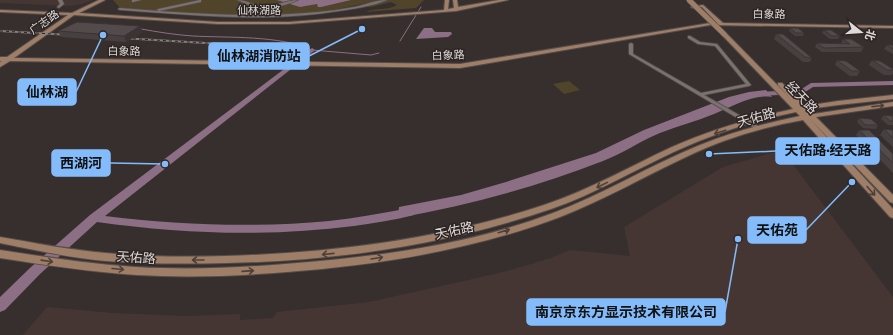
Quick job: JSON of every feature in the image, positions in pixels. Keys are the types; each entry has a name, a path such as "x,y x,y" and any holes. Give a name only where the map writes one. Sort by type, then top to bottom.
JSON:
{"main road":[{"name":"广志路","path":"0,59 51,24 98,0"},
{"name":"广志路","path":"0,65 74,12 103,0"},
{"path":"446,10 447,0"},
{"path":"455,0 456,8"},
{"path":"456,8 493,0"},
{"path":"456,8 506,0"},
{"path":"686,0 690,4 696,3 703,6 721,23 748,56"},
{"name":"经天路","path":"689,0 726,34"},
{"path":"696,3 693,7 710,24 748,56"},
{"name":"经天路","path":"696,3 893,200"},
{"name":"仙林湖路","path":"0,8 289,23 456,8"},
{"name":"仙林湖路","path":"0,11 74,12"},
{"name":"白象路","path":"0,59 460,66 721,23 893,27"},
{"path":"51,24 59,24"},
{"name":"天佑路","path":"0,254 79,265 158,272 226,272 343,262 442,246 486,236 557,214 604,195 707,145 758,128 841,103 893,97"},
{"path":"841,103 851,109"},
{"name":"天佑路","path":"0,240 88,255 156,260 231,260 343,253 438,238 509,220 569,200 696,140 748,123 805,113 893,104"},
{"name":"经天路","path":"805,113 893,215"}],"street":[{"path":"59,7 62,4 60,0"},
{"path":"133,1 139,0"},
{"path":"239,0 269,10"},
{"path":"261,7 276,6 296,0"},
{"path":"120,9 265,16 329,11 385,0"},
{"path":"156,11 200,1"},
{"path":"265,16 269,10 276,6"},
{"path":"689,37 699,43 716,45 749,85 701,94"},
{"path":"631,44 631,54 758,128"}],"shaded area":[{"path":"0,0 92,0 82,4 70,6 0,3"},
{"path":"113,0 381,0 297,14 244,15 121,9"},
{"path":"277,0 351,0 321,7 318,7 317,4 300,7"},
{"path":"388,0 424,0 416,8 366,12 397,5 391,2 371,7 359,7"},
{"path":"424,28 432,28 435,32 451,32 452,34 448,37 416,39"},
{"path":"569,81 580,90 564,94 553,84"},
{"path":"766,90 772,97 757,97 750,99 708,117 660,133 610,158 553,179 502,194 398,218 399,207 461,195 506,182 596,153 644,130 729,97"},
{"path":"782,150 893,297 893,335 23,335 47,307 112,313 186,316 240,314 240,320 273,318 277,312 369,302 464,281 507,271 551,258 570,250 630,256 624,227 723,167"}],"building":[{"path":"77,22 140,26 124,36 58,31"},
{"path":"790,28 798,28 804,33 796,33"},
{"path":"824,30 831,30 840,36 832,36"},
{"path":"776,34 783,34 812,58 805,57"},
{"path":"843,39 851,39 864,47 824,48 817,43 850,44"},
{"path":"887,45 893,45 893,49"},
{"path":"837,60 846,61 860,71 852,71"},
{"path":"872,60 880,61 893,70 887,70"},
{"path":"884,115 893,116 893,121 890,121"},
{"path":"859,118 871,119 878,125 865,125"},
{"path":"884,129 893,130 893,138"},
{"path":"859,130 869,130 893,154 893,163"}],"waterway":[{"path":"400,41 421,7"},
{"path":"141,29 187,36 254,38 285,42 312,50 371,55 379,53"},
{"path":"95,218 312,50"},
{"path":"756,94 802,92 811,85 893,83"},
{"path":"95,218 140,224 250,229 329,225 410,212"},
{"path":"0,306 36,270 95,218"}],"railway":[{"path":"0,31 71,35"},
{"path":"121,38 273,47"}],"place":[{"name":"仙林湖消防站","path":"362,29"},
{"name":"仙林湖","path":"103,35"},
{"name":"天佑路·经天路","path":"709,154"},
{"name":"西湖河","path":"165,164"},
{"name":"天佑苑","path":"852,182"},
{"name":"南京京东方显示技术有限公司","path":"738,239"}]}
